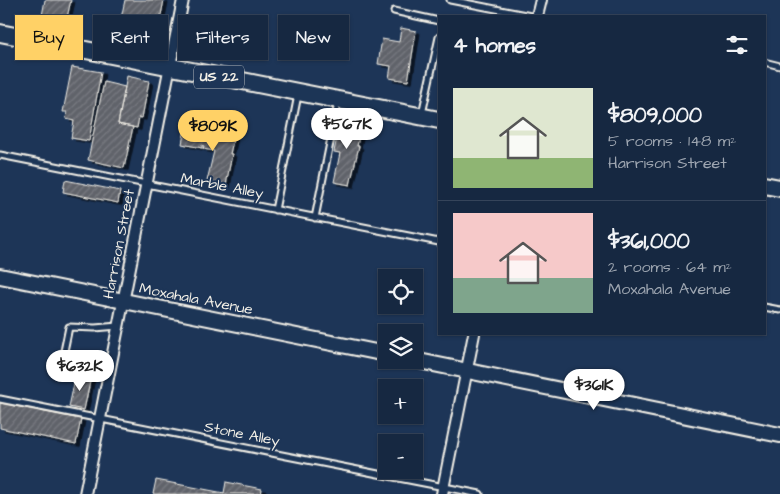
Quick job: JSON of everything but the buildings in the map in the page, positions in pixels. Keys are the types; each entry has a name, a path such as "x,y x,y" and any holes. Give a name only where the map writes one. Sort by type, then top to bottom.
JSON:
{"main road":[{"name":"US 22","path":"0,33 15,36"},
{"name":"US 22","path":"83,49 438,120"},
{"path":"766,185 780,188"}],"street":[{"name":"Harrison Street","path":"85,494 183,0"},
{"path":"538,15 541,0"},
{"name":"Moxahala Avenue","path":"0,276 378,352"},
{"path":"442,490 474,335"},
{"path":"423,362 780,435"}],"lane":[{"path":"450,0 526,15"},
{"path":"394,11 438,21"},
{"path":"421,117 438,41"},
{"path":"766,62 780,66"},
{"path":"275,210 299,92"},
{"path":"314,218 338,100"},
{"name":"Marble Alley","path":"0,155 438,242"},
{"path":"766,307 780,310"},
{"path":"63,356 69,328 118,326"},
{"name":"Stone Alley","path":"0,399 100,420 355,468 442,490 480,494"}]}
